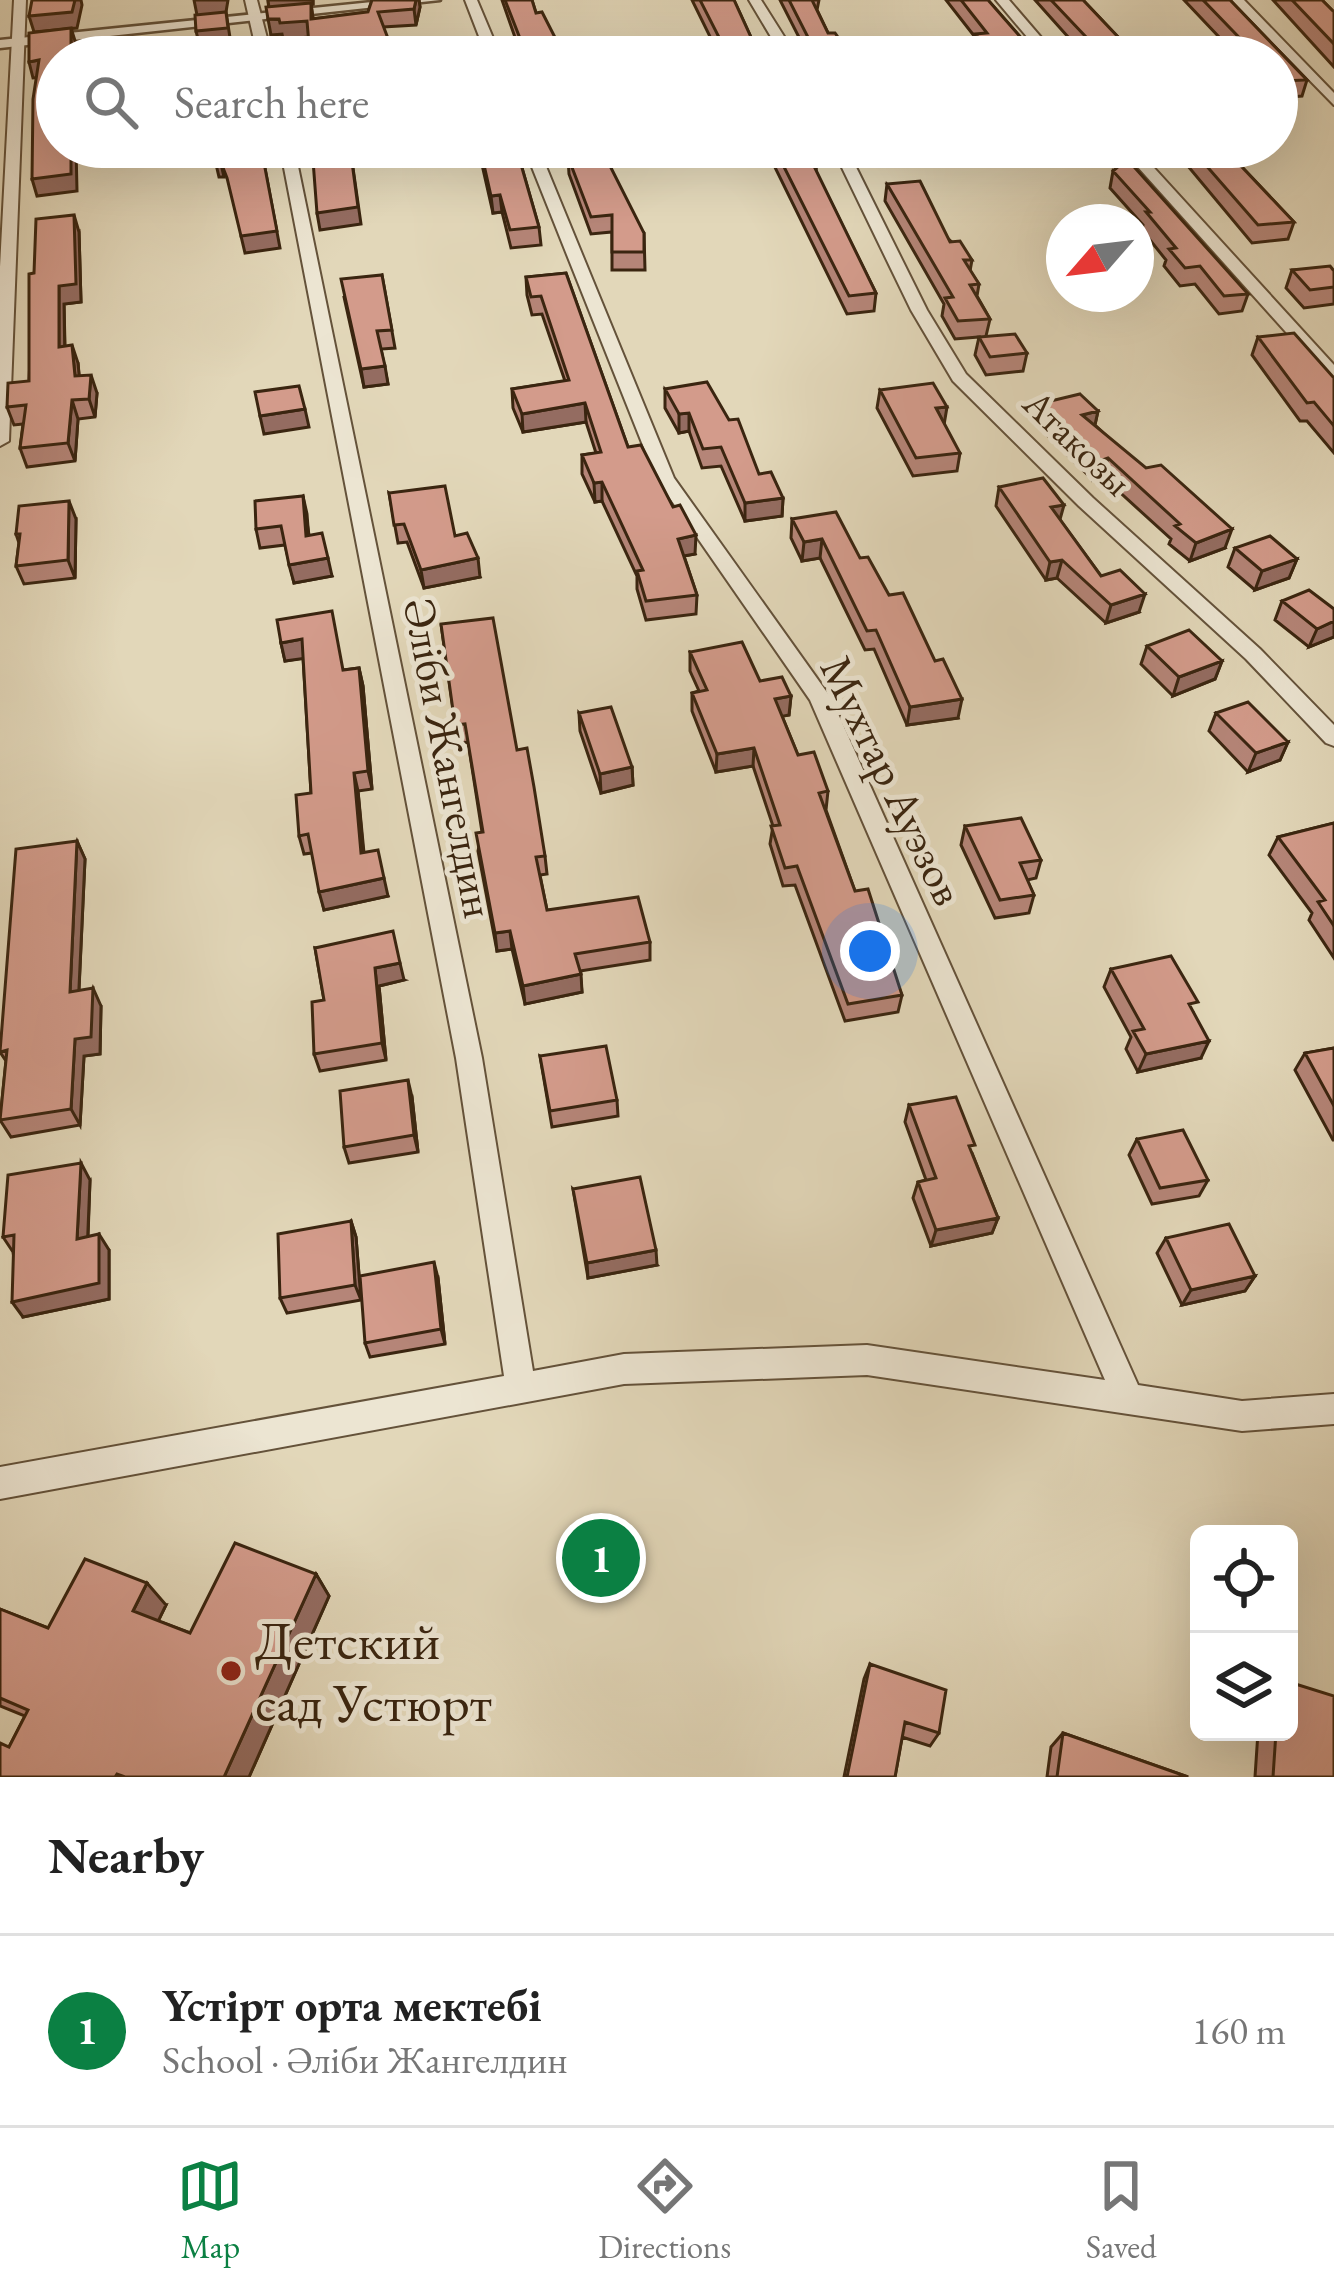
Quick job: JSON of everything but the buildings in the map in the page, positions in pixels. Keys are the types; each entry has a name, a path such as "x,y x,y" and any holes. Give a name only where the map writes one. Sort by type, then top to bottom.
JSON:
{"street":[{"path":"0,441 20,0"},
{"path":"251,0 260,36"},
{"path":"80,36 433,0"},
{"path":"471,0 486,36"},
{"path":"755,0 777,36"},
{"path":"1002,0 1033,36"},
{"path":"1237,0 1272,36"},
{"path":"0,44 36,40"},
{"path":"1298,64 1334,101"},
{"name":"Әліби Жангелдин","path":"290,168 469,1058 520,1388"},
{"name":"Мухтар Ауэзов","path":"540,168 665,478 820,698 1128,1399"},
{"name":"Атакозы","path":"849,168 959,377 1086,502 1253,654 1334,738"},
{"path":"1146,168 1334,375"},
{"path":"0,1484 624,1369 867,1360 1242,1416 1334,1409"}],"place":[{"name":"Үстірт орта мектебі","path":"601,1558"},
{"name":"Детский сад Устюрт","path":"231,1671"}]}
